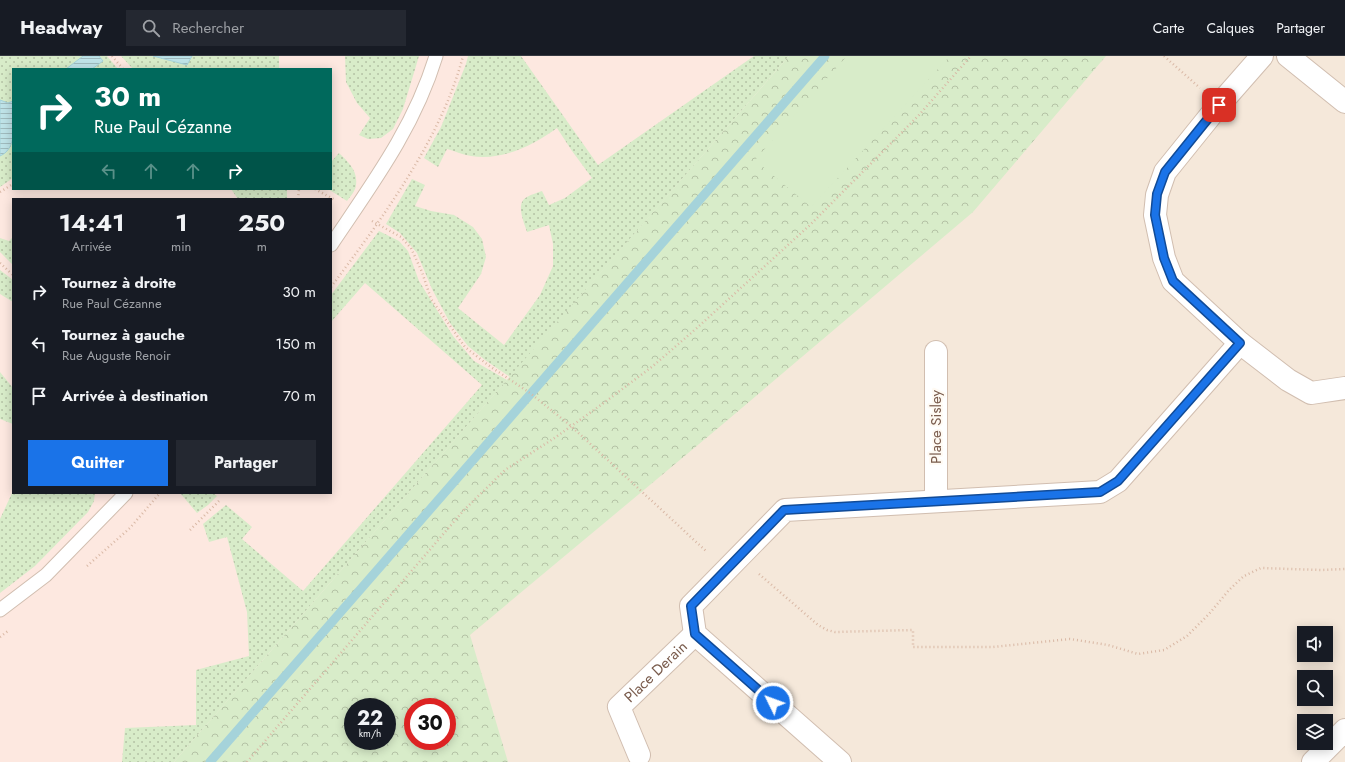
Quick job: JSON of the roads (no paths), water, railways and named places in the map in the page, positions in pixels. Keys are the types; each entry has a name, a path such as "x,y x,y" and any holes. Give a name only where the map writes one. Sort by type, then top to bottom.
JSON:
{"street":[{"path":"1262,56 1219,105 1165,172 1157,194 1155,215 1164,258 1173,281 1240,343 1288,380 1311,393 1345,388"},
{"path":"1288,56 1345,102"},
{"path":"840,762 695,634 691,606 784,510 1100,492 1118,481 1240,343"},
{"name":"Place Sisley","path":"936,352 936,501"},
{"name":"Place Derain","path":"640,755 619,707 695,634"},
{"path":"1313,762 1345,730"}],"lane":[{"path":"332,244 389,158 413,116 436,56"},
{"path":"0,610 46,575 125,494"}],"water":[{"path":"83,56 99,56 103,61 93,68 67,68"},
{"path":"153,56 192,56 187,65"},
{"path":"0,100 8,103 12,101 12,140 10,147 0,156"}],"waterway":[{"path":"210,762 825,56"}]}
